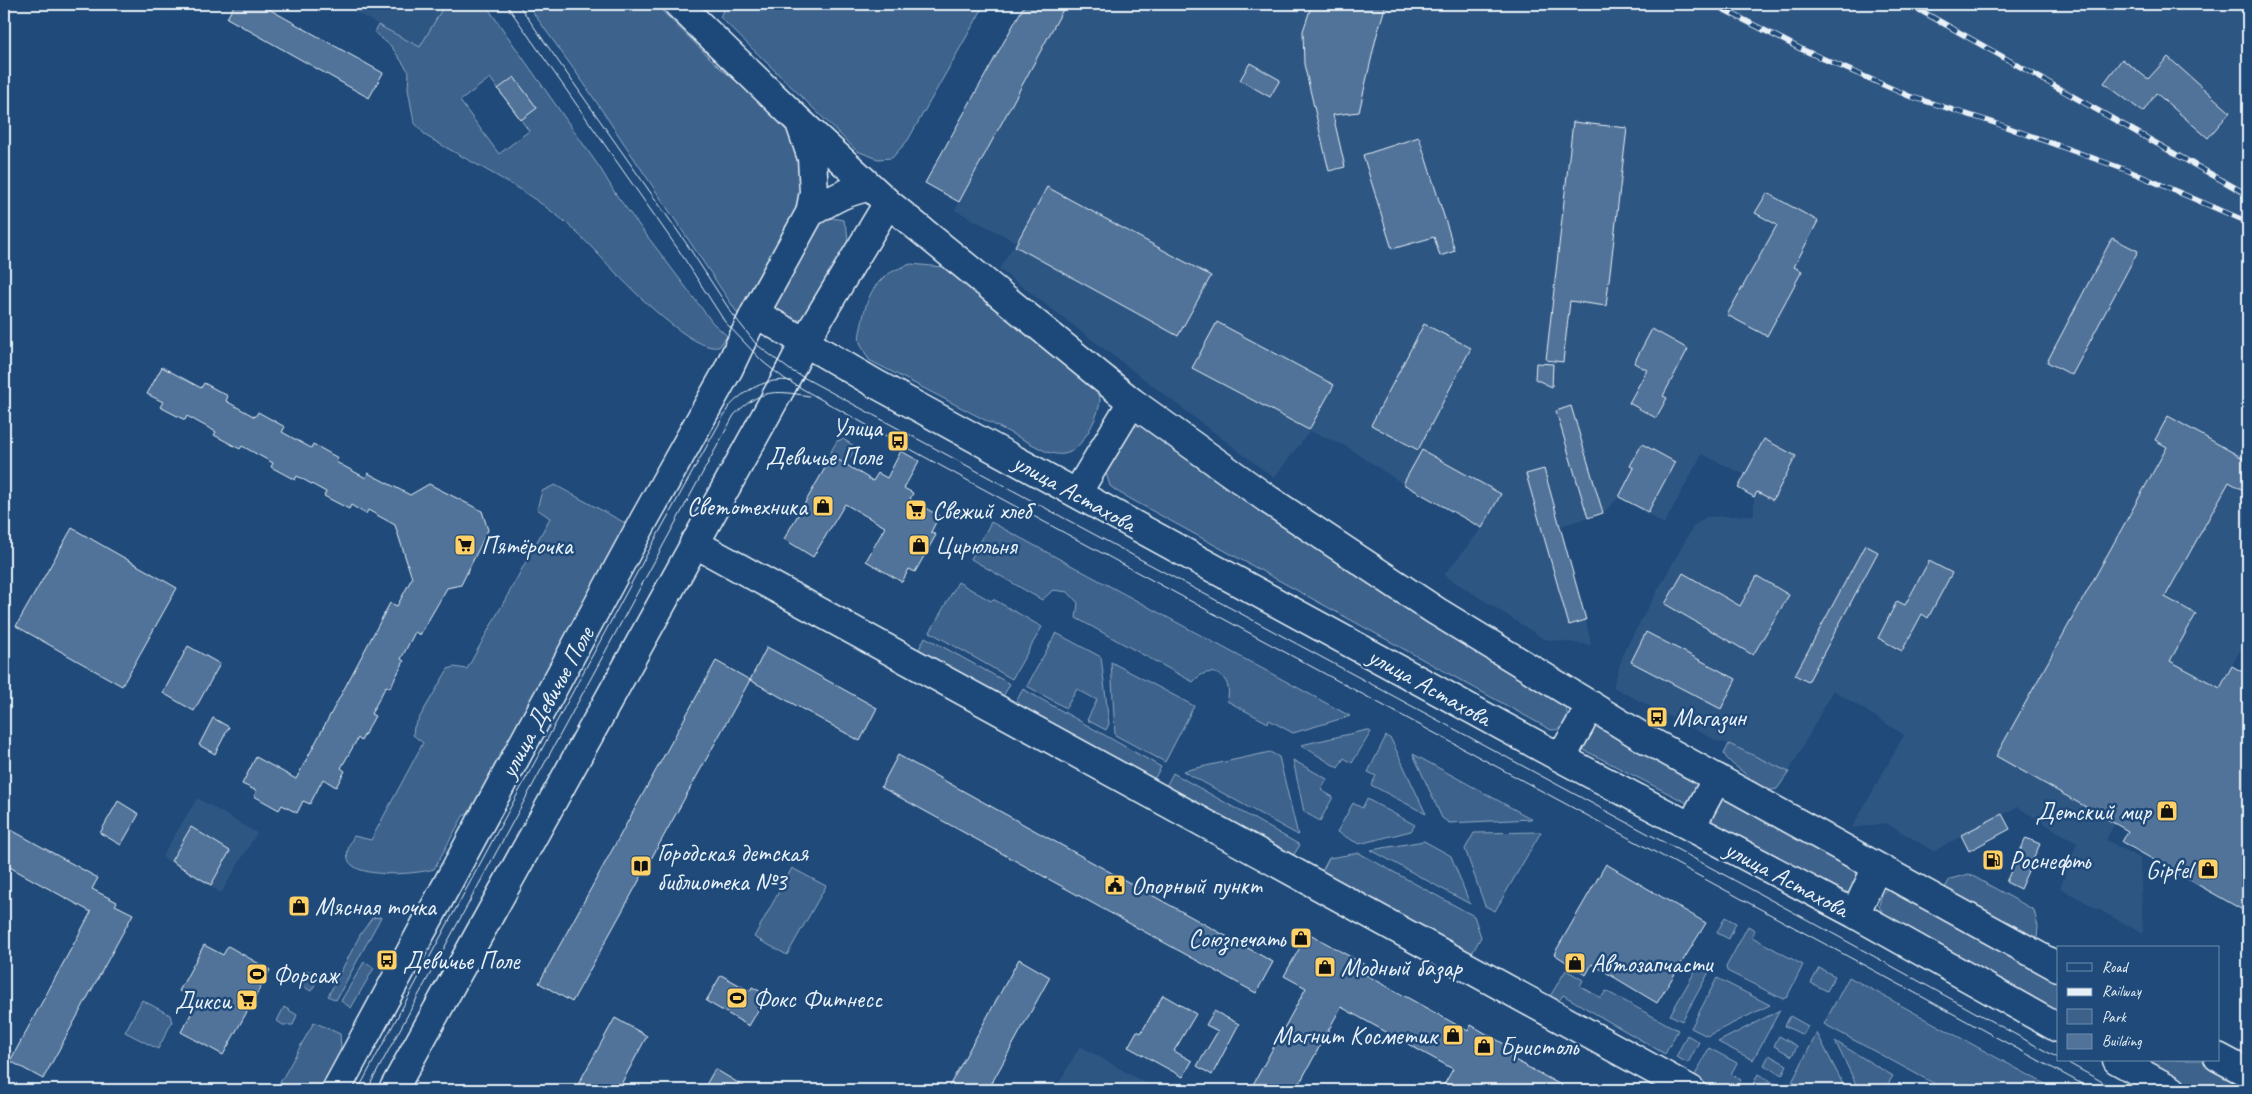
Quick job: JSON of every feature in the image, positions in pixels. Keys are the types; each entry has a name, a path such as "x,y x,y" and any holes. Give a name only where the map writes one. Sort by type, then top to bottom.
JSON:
{"main road":[{"name":"улица Астахова","path":"678,4 800,122 879,195 1132,402 1269,500 1436,611 1591,705 1717,778 2057,966"},
{"path":"800,122 812,158 814,192 810,213"},
{"path":"393,1090 792,366 879,195 856,189 840,195 810,213"},
{"name":"улица Девичье Поле","path":"336,1090 644,520 728,370 755,313 810,213"},
{"name":"улица Астахова","path":"755,313 876,384 1561,758 1854,914 2057,1027"},
{"path":"755,313 792,366"},
{"path":"1077,493 1132,402"},
{"path":"694,543 1692,1090"},
{"path":"1561,758 1591,705"},
{"path":"1691,827 1717,778"},
{"path":"1854,914 1877,867"},
{"path":"2220,1058 2248,1073"},
{"path":"2121,1062 2172,1090"}],"shaded area":[{"path":"340,4 445,4 420,47"},
{"path":"1066,4 2242,4 2248,8 2248,636 2172,775 2147,762 2106,840 2140,858 2143,934 2060,888 2077,843 2017,807 1934,851 1886,823 1852,828 1904,735 1833,690 1789,772 1729,744 1717,741 1613,687 1625,649 1694,525 1706,517 1754,515 1754,497 1738,488 1745,475 1702,454 1664,524 1619,497 1603,513 1560,526 1591,645 1544,639 1444,575 1482,528 1403,484 1347,447 1310,431 1274,478 999,269 1016,242 955,210"},
{"path":"197,798 257,833 221,893 162,857"},
{"path":"1080,1046 1158,1090 1055,1090"}],"green space":[{"path":"445,4 485,4 600,168 617,196 712,322 727,336 719,347 708,346 694,340 664,318 634,291 574,230 544,205 426,136 414,122 408,89 409,72 391,46 375,33 378,25 420,47","holes":["490,78 529,131 499,154 460,101"]},
{"path":"527,4 655,4 720,68 785,121 807,178 795,215 740,317 585,85"},
{"path":"731,4 788,4 797,10 805,4 985,4 908,140 892,158 878,159 857,151 720,17 725,6"},
{"path":"833,218 843,220 847,230 848,242 804,318 790,319 777,311 775,304 812,228 823,220"},
{"path":"911,264 942,267 960,278 1095,384 1100,396 1098,412 1090,428 1075,449 1064,454 1047,452 869,360 859,338 864,311 871,292 890,273"},
{"path":"1142,425 1564,702 1567,716 1564,725 1557,730 1551,730 1118,492 1110,486 1105,470 1132,427"},
{"path":"843,439 856,447 846,464 829,455 837,441"},
{"path":"555,485 627,524 478,810 463,816 434,869 392,874 368,872 359,869 349,862 347,854 352,839 354,836 371,840 423,743 413,735 414,727 448,669 454,667 467,669 550,518 537,509 542,491"},
{"path":"991,522 1350,716 1293,733 1269,720 1268,723 1227,701 1227,685 1219,675 1206,673 1199,676 1193,682 1076,618 1078,603 1068,592 1053,590 1042,600 971,559"},
{"path":"958,582 991,601 993,599 1042,627 1012,679 930,632"},
{"path":"1056,633 1101,657 1109,724 1106,730 1087,720 1097,700 1077,689 1066,708 1027,686"},
{"path":"925,637 1010,684 1001,700 917,653"},
{"path":"1111,662 1194,706 1165,762 1115,735"},
{"path":"1023,689 1161,767 1152,783 1014,705"},
{"path":"1591,725 1601,725 1669,762 1701,785 1689,804 1584,750 1579,744"},
{"path":"1367,730 1371,732 1352,763 1344,758 1338,768 1301,745"},
{"path":"1386,736 1391,739 1426,814 1371,785 1376,776 1368,772"},
{"path":"1729,744 1789,772 1777,789 1763,788 1726,757 1724,754"},
{"path":"1270,752 1279,757 1298,835 1183,771"},
{"path":"1413,754 1532,819 1449,823 1442,818"},
{"path":"1293,760 1327,779 1321,790 1333,797 1320,821 1304,812"},
{"path":"1173,773 1300,845 1291,859 1165,788"},
{"path":"1721,796 1863,869 1850,896 1712,822 1709,817"},
{"path":"1367,799 1415,825 1411,831 1359,844 1337,832 1353,803 1362,808"},
{"path":"1541,832 1495,911 1485,906 1465,849 1474,833"},
{"path":"1424,841 1451,856 1470,904 1371,850"},
{"path":"1359,853 1474,916 1481,937 1470,957 1320,875 1329,858"},
{"path":"792,868 826,886 787,955 754,937"},
{"path":"1969,874 2034,910 2038,927 2037,937 2031,936 1945,888 1950,879"},
{"path":"1890,886 2057,975 2057,1011 1887,917 1879,907 1885,890"},
{"path":"381,917 336,1000 328,996 360,935 372,918"},
{"path":"1725,917 1736,923 1729,939 1717,933"},
{"path":"1748,926 1755,930 1752,937 1803,965 1787,997 1783,999 1727,971 1726,967"},
{"path":"364,962 374,968 351,1008 341,1001"},
{"path":"1698,966 1709,972 1682,1021 1670,1015"},
{"path":"1819,968 1835,976 1827,991 1811,983"},
{"path":"306,970 315,973 316,976 316,983 311,991 299,984"},
{"path":"1566,970 1583,980 1580,986 1601,998 1606,991 1678,1030 1665,1054 1563,995 1556,1005 1549,998"},
{"path":"1849,977 2056,1090 1946,1090 1824,1024"},
{"path":"1717,978 1770,1005 1707,1036 1691,1028"},
{"path":"142,1000 170,1015 172,1022 158,1049 125,1032"},
{"path":"284,1007 297,1015 293,1025 283,1025 277,1021"},
{"path":"1780,1010 1753,1060 1718,1042"},
{"path":"1790,1016 1808,1026 1803,1035 1785,1026"},
{"path":"314,1022 340,1034 342,1060 325,1090 276,1090"},
{"path":"1817,1033 1846,1090 1807,1090 1792,1082"},
{"path":"1687,1035 1699,1042 1688,1063 1676,1057"},
{"path":"1779,1036 1797,1046 1792,1056 1774,1046"},
{"path":"1835,1041 1893,1076 1884,1090 1859,1090"},
{"path":"1709,1048 1737,1063 1731,1074 1741,1080 1735,1090 1708,1090 1692,1081"},
{"path":"1769,1055 1787,1065 1782,1075 1764,1065"},
{"path":"2148,1062 2210,1062 2248,1084 2248,1090 2199,1090"},
{"path":"1758,1074 1776,1084 1772,1090 1765,1090 1753,1084"}],"building":[{"path":"235,4 260,4 383,73 369,98 227,18"},
{"path":"1025,4 1066,4 959,202 925,183"},
{"path":"1312,4 1386,4 1359,112 1333,115 1345,167 1329,171 1304,64 1303,31"},
{"path":"2168,57 2230,112 2208,138 2156,93 2143,112 2104,83 2122,59 2148,79"},
{"path":"1250,63 1280,80 1270,97 1240,80"},
{"path":"514,77 537,108 521,120 498,89"},
{"path":"1573,122 1627,128 1606,306 1570,301 1563,362 1546,360"},
{"path":"1419,137 1455,251 1440,256 1434,237 1392,249 1363,155"},
{"path":"1047,187 1211,276 1178,336 1015,246"},
{"path":"1767,193 1818,221 1794,267 1802,271 1767,336 1727,315 1777,225 1755,213"},
{"path":"2112,238 2138,251 2072,375 2047,362"},
{"path":"1217,322 1334,385 1309,430 1192,368"},
{"path":"1424,324 1471,348 1418,450 1371,425"},
{"path":"1652,329 1688,349 1663,396 1667,398 1656,418 1629,403 1647,370 1634,363"},
{"path":"1536,363 1553,364 1552,387 1535,379"},
{"path":"162,367 201,388 204,383 228,396 226,401 255,417 258,412 285,427 282,432 311,448 313,444 338,458 336,462 366,478 368,473 410,495 429,484 482,511 488,530 461,585 447,588 420,635 415,632 401,659 404,661 390,688 386,686 371,714 375,716 361,741 358,738 341,768 345,771 336,787 323,779 310,804 303,801 297,813 282,805 279,810 254,796 257,791 242,784 256,757 296,779 390,603 397,606 412,578 395,525 368,510 366,514 351,505 349,509 324,496 326,492 297,476 295,480 271,467 273,463 242,446 240,449 214,435 216,432 187,416 185,420 160,407 163,402 147,394"},
{"path":"1571,406 1603,513 1588,518 1556,411"},
{"path":"2168,416 2248,461 2248,480 2243,490 2229,482 2165,597 2196,614 2170,661 2220,688 2232,666 2248,675 2248,913 2122,842 2128,831 1996,756 2167,447 2155,440"},
{"path":"1764,439 1796,456 1773,500 1757,492 1754,497 1738,488"},
{"path":"1642,444 1675,462 1648,512 1619,497 1634,468 1630,466"},
{"path":"1422,450 1501,494 1482,528 1403,484"},
{"path":"901,451 919,461 904,488 913,493 910,499 939,516 931,532 936,535 915,572 909,569 902,582 866,561 885,527 845,504 813,557 784,539 832,456 873,481 878,473 887,478"},
{"path":"1544,469 1586,620 1569,625 1526,474"},
{"path":"72,528 177,588 122,686 16,626"},
{"path":"1865,545 1878,552 1808,682 1795,675"},
{"path":"1929,561 1952,573 1928,618 1922,614 1902,651 1878,638 1897,601 1905,605"},
{"path":"1683,573 1740,606 1757,576 1789,595 1753,655 1665,604"},
{"path":"1646,632 1736,679 1721,709 1631,662"},
{"path":"188,646 220,664 194,711 163,693"},
{"path":"767,647 877,708 860,741 750,680"},
{"path":"716,661 750,680 572,1002 539,983"},
{"path":"213,718 229,727 215,754 199,745"},
{"path":"898,755 1273,962 1256,993 881,787"},
{"path":"118,801 139,814 121,845 100,833"},
{"path":"2002,814 2010,829 1969,851 1961,835"},
{"path":"4,826 98,878 92,889 117,902 115,905 133,914 43,1079 10,1061 91,912 4,864"},
{"path":"191,827 230,851 211,885 171,861"},
{"path":"2026,838 2040,844 2020,889 2006,882"},
{"path":"1606,864 1706,923 1657,1003 1592,964 1586,975 1554,954"},
{"path":"1308,933 1365,965 1361,972 1468,1031 1471,1025 1506,1045 1502,1053 1570,1090 1441,1090 1453,1069 1341,1007 1296,1090 1250,1090 1306,988 1284,976"},
{"path":"204,945 223,955 228,946 270,970 223,1055 181,1032 198,1001 179,991"},
{"path":"1019,959 1050,977 988,1090 947,1090"},
{"name":"Фокс Фитнесс","path":"721,975 750,991 752,987 767,995 749,1026 706,1001"},
{"path":"1163,995 1196,1014 1174,1051 1192,1061 1183,1077 1128,1047 1137,1031 1141,1033"},
{"path":"1214,1011 1239,1024 1212,1075 1197,1066 1218,1031 1206,1025"},
{"path":"615,1018 647,1036 618,1090 575,1090"},
{"path":"715,1069 750,1090 703,1090"}],"tram line":[{"path":"506,4 678,249 725,322 763,362 785,379 972,483 2093,1090"},
{"path":"518,4 686,243 731,312 756,344 790,370 1830,932 2057,1057"},
{"path":"358,1090 653,543 728,408 756,386 773,381 791,381"},
{"path":"367,1090 734,415 743,406 760,396 777,393 809,396"},
{"path":"2067,1062 2117,1090"}],"railway":[{"path":"1713,4 1801,49 1909,96 1998,124 2129,171 2248,222"},
{"path":"1909,4 2248,195"}],"place":[{"name":"Улица Девичье Поле","path":"898,441"},
{"name":"Светотехника","path":"823,506"},
{"name":"Свежий хлеб","path":"916,510"},
{"name":"Пятёрочка","path":"465,545"},
{"name":"Цирюльня","path":"919,545"},
{"name":"Магазин","path":"1657,717"},
{"name":"Детский мир","path":"2167,811"},
{"name":"Роснефть","path":"1993,860"},
{"name":"Городская детская библиотека №3","path":"641,866"},
{"name":"Gipfel","path":"2208,869"},
{"name":"Опорный пункт","path":"1115,885"},
{"name":"Мясная точка","path":"299,906"},
{"name":"Союзпечать","path":"1301,938"},
{"name":"Девичье Поле","path":"387,960"},
{"name":"Автозапчасти","path":"1575,963"},
{"name":"Модный базар","path":"1325,967"},
{"name":"Форсаж","path":"257,974"},
{"name":"Фокс Фитнесс","path":"737,998"},
{"name":"Дикси","path":"247,1000"},
{"name":"Магнит Косметик","path":"1453,1035"},
{"name":"Бристоль","path":"1484,1046"}]}
